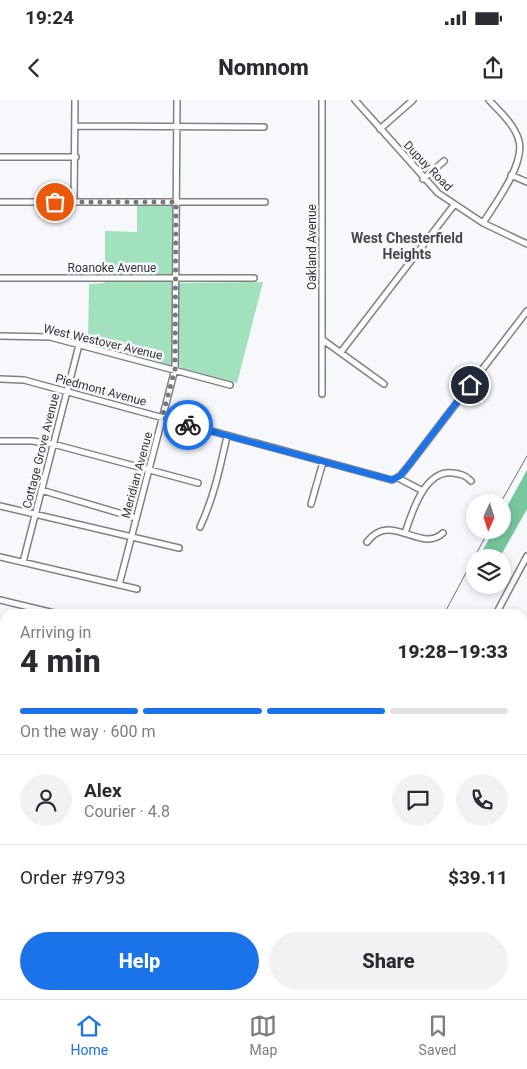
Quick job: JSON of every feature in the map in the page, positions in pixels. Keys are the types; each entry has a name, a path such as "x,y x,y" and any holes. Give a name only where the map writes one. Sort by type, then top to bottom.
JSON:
{"street":[{"path":"74,202 76,157 75,100"},
{"name":"Meridian Avenue","path":"119,585 175,369 177,100"},
{"name":"Oakland Avenue","path":"322,100 322,394"},
{"name":"Dupuy Road","path":"355,100 423,178 454,205 483,223 527,244"},
{"path":"380,129 413,100"},
{"path":"483,223 511,175 520,154 518,139 507,120 489,100"},
{"path":"75,126 264,127"},
{"path":"0,157 76,157"},
{"path":"423,178 444,161"},
{"path":"511,175 527,182"},
{"path":"0,202 265,202"},
{"path":"341,352 454,205"},
{"name":"Roanoke Avenue","path":"0,278 254,278"},
{"path":"423,491 398,478 527,310"},
{"name":"West Westover Avenue","path":"0,336 50,337 230,385"},
{"path":"323,340 384,384"},
{"name":"Cottage Grove Avenue","path":"24,562 79,345"},
{"name":"Piedmont Avenue","path":"0,379 24,380 323,462 389,479 398,478"},
{"path":"200,527 219,477 227,436"},
{"path":"0,441 32,441 53,444 198,483"},
{"path":"311,504 323,462"},
{"path":"405,533 414,506 434,478 443,473 464,476 471,481"},
{"path":"41,490 136,518"},
{"path":"0,506 179,548"},
{"path":"367,542 382,530 405,533 428,540 436,539 443,533"},
{"path":"499,609 527,556"},
{"path":"0,557 137,589"},
{"path":"0,600 37,609"}],"green space":[{"path":"137,205 180,205 179,283 263,282 237,383 88,343 89,284 105,283 105,231 137,232"},
{"path":"527,470 527,509 511,537 511,499"},
{"path":"489,539 510,539 504,549 483,549"}],"railway":[{"path":"506,494 527,456"},
{"path":"447,609 484,539"}],"way so far":[{"path":"55,202 176,202 175,369 162,418 188,425"}],"district":[{"name":"West Chesterfield Heights","path":"407,246"}],"route":[{"path":"188,425 392,480 400,476 470,385"}]}
